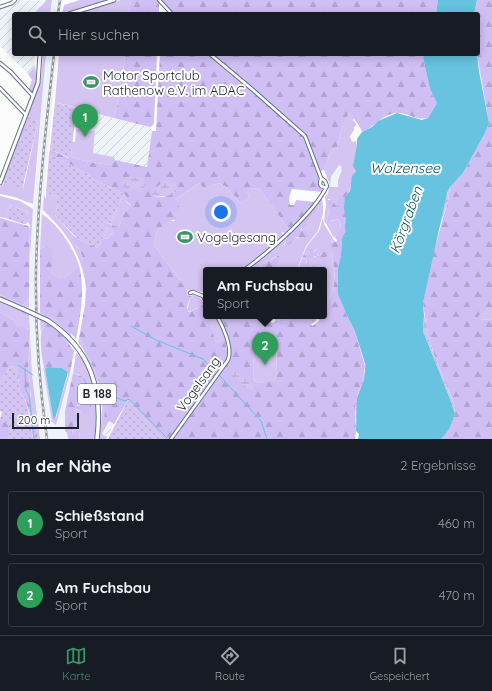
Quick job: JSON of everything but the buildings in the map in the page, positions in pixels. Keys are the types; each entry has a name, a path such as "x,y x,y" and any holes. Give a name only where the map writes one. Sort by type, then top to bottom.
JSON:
{"main road":[{"path":"75,12 114,0"},
{"path":"0,183 39,78 40,56"},
{"name":"B 188","path":"0,299 47,320 72,341 80,352 90,370 97,392 99,416 96,439"}],"street":[{"path":"0,7 12,3 15,0"},
{"path":"159,0 170,12"},
{"path":"212,56 305,136 321,178 327,186 323,194 302,219 266,253 248,267"},
{"path":"0,63 12,72 33,96"},
{"path":"0,88 26,115"},
{"path":"321,178 320,184 326,188"},
{"path":"190,293 193,292 203,296"},
{"name":"Vogelsang","path":"171,439 228,360 228,344 222,325 218,319"}],"shaded area":[{"path":"17,0 46,1 37,12 12,12 12,56 35,56 35,66 28,74 0,46 0,8"},
{"path":"52,0 61,0 60,12 50,12"},
{"path":"46,56 57,56 41,232 39,289 43,366 52,421 54,424 70,373 73,373 65,422 68,439 40,439 32,375 30,330 29,287 32,225"},
{"path":"76,108 150,127 152,131 147,168 115,160 114,157 93,153 95,131 74,128"},
{"path":"339,165 342,167 342,170 338,180 338,188 329,187 331,176 332,177"},
{"path":"109,421 114,424 108,437 102,434"}],"green space":[{"path":"45,0 52,0 50,12 37,12 36,11 46,1"},
{"path":"80,0 107,0 68,12 62,12 64,5"},
{"path":"120,0 131,0 129,12 83,12"},
{"path":"131,0 157,0 159,2 159,12 129,12"},
{"path":"160,0 438,0 436,12 171,12"},
{"path":"477,0 492,0 492,308 486,310 485,313 478,316 482,320 492,319 492,439 441,439 445,435 455,414 453,401 433,352 426,325 423,303 430,264 448,201 450,187 463,173 489,123 477,56 480,56 480,12 474,12"},
{"path":"43,56 46,56 33,204 0,194 0,187 4,183 2,181 27,117 29,117 27,115 41,81","holes":["29,118 38,121 23,190"]},
{"name":"Motor Sportclub Rathenow e.V. im ADAC","path":"59,56 125,56 122,86 114,118 55,102"},
{"path":"125,56 157,56 153,125 150,127 114,118 122,86"},
{"path":"160,56 211,56 304,136 319,176 319,186 323,190 322,192 292,189 289,199 290,205 294,205 296,200 314,202 289,230 259,188 248,189 247,192 249,197 240,203 230,190 219,183 205,190 199,183 175,200 180,208 173,213 177,219 170,221 157,230 154,245 187,290 187,295 191,296 187,307 188,312 203,305 203,319 217,319 209,323 216,343 225,339 228,357 170,439 163,439 128,400 114,424 109,421 104,430 105,403 97,376 79,338 85,305 86,289 82,255 78,247 74,244 74,236 98,248 103,238 107,239 113,233 113,231 101,224 103,222 119,227 123,215 131,205 125,200 126,196 124,194 91,178 90,175 49,154 50,149 68,158 71,157 110,165 115,160 147,167 152,131 156,131","holes":["176,185 164,197 152,196"]},
{"path":"213,56 424,56 430,89 437,103 428,118 423,119 401,113 392,114 383,118 362,132 359,125 349,113 343,124 337,148 331,150 324,170 320,171 306,135"},
{"path":"35,66 37,81 33,93 29,89 32,80 28,74"},
{"path":"55,102 76,108 71,157 69,158 50,149"},
{"path":"349,113 354,118 353,120 357,125 354,127 354,130 350,136 352,142 356,141 357,145 355,164 356,171 353,175 349,192 339,198 338,207 335,206 331,199 328,199 330,211 326,220 332,221 338,219 341,223 340,231 334,238 324,220 326,205 325,196 328,194 329,187 338,187 338,180 342,167 339,165 331,177 330,185 324,170 331,150 337,148 343,124"},
{"path":"29,117 38,121 22,190 4,183"},
{"path":"76,129 95,131 93,153 114,157 115,160 110,165 71,157 72,142 75,142"},
{"path":"49,154 90,175 91,178 124,194 110,224 103,222 101,224 108,228 98,248 78,239 54,214 59,204 56,202 58,197 46,193"},
{"path":"127,177 143,177 145,185 140,194 135,189 129,190 123,186 123,181"},
{"path":"166,180 173,181 177,190 169,195 152,196 151,191"},
{"path":"199,183 205,190 219,183 230,190 240,203 249,196 246,192 248,189 259,188 289,230 285,233 283,232 283,236 265,253 245,267 203,267 203,292 187,290 154,245 157,230 170,221 175,221 173,213 175,200"},
{"path":"450,187 448,201 438,232 446,196"},
{"path":"349,192 346,196 346,235 342,239 338,271 340,298 354,329 365,366 355,412 355,439 172,439 229,361 230,351 227,334 220,319 270,319 273,323 276,320 287,322 291,319 316,319 311,324 312,326 319,319 327,319 327,303 333,291 335,271 330,244 334,240 335,242 337,241 335,238 341,224 338,219 330,221 326,220 330,211 327,201 331,199 337,207 339,196","holes":["264,343 277,343 276,381 257,383 253,379 254,351"]},
{"path":"46,193 58,197 59,204 54,214 74,236 75,245 81,252 82,256 85,281 79,260 70,242 65,234 43,210 44,195 46,199"},
{"path":"124,194 126,196 125,200 131,206 123,215 119,227 110,224"},
{"path":"0,196 20,201 33,209 30,256 30,225 28,222 23,224 28,212 11,205 5,218 0,217"},
{"path":"322,197 323,214 318,231 306,246 298,267 276,267 280,260 276,256 260,267 251,267 287,236 284,246 286,248 294,238 301,237 305,231 302,231 302,227 306,226 306,220 314,214 319,205 311,211"},
{"path":"11,205 28,212 23,224 5,218"},
{"path":"319,205 316,212 308,220 307,226 301,228 302,231 306,231 309,237 296,237 286,248 284,248 287,236 311,211"},
{"path":"42,214 60,230 79,265 66,277 60,278 51,272 52,261 46,246 40,249"},
{"path":"0,218 28,226 30,228 29,299 23,305 0,295"},
{"path":"323,218 324,224 334,240 331,242 333,254 332,259 335,271 333,291 327,303 327,267 310,267 309,263 309,259 312,257 320,259 321,253 318,256 316,250 313,252 310,248 308,250 310,252 309,254 302,257 307,246 319,231"},
{"path":"108,228 113,231 113,233 107,239 103,238"},
{"path":"46,246 50,248 53,259 51,272 56,276 60,278 66,277 79,265 82,293 81,311 76,339 50,316 47,317 40,313 40,249"},
{"path":"307,249 313,249 313,252 317,250 318,256 325,251 327,256 323,259 318,259 315,256 309,259 310,267 306,267 307,259 302,258 304,255 309,254 310,252"},
{"path":"279,256 280,260 276,267 260,267 264,263"},
{"path":"302,258 307,259 307,267 299,267"},
{"path":"0,295 23,305 29,299 29,308 0,297"},
{"path":"191,296 198,296 203,302 203,305 189,312 187,310"},
{"path":"0,301 29,314 30,330 23,326 17,325 13,320 0,312"},
{"path":"492,308 492,319 482,320 479,318 478,316 485,313 485,310"},
{"path":"0,312 13,320 17,325 23,326 30,330 28,373 30,383 30,399 33,410 31,413 29,412 27,404 20,391 17,367 10,366 0,383"},
{"path":"424,315 433,352 453,401 455,414 423,331"},
{"path":"48,316 69,330 72,337 59,325 47,317"},
{"path":"40,319 54,327 66,338 71,346 65,339 42,323 44,327 41,334"},
{"path":"217,319 225,339 216,343 208,323"},
{"path":"275,319 291,319 287,322"},
{"path":"42,322 55,329 74,351 70,373 68,375 68,372 62,368 48,367 45,370 41,348 41,335 44,327"},
{"path":"30,335 32,375 40,439 38,439 34,417 31,416 30,419 29,415 33,407 30,400 31,393 29,388 30,381 28,373"},
{"path":"79,338 97,376 105,403 106,418 102,434 108,437 106,439 100,439 102,408 100,391 91,365 78,342"},
{"path":"264,343 277,343 276,382 257,383 253,379 254,351"},
{"path":"361,348 366,365 366,371 356,421 355,405 365,370"},
{"path":"76,353 83,360 92,380 96,405 94,439 80,439 80,433 74,435 72,433 74,424 77,420 73,411 77,409 83,413 82,402 79,406 77,405 85,389 80,375 73,373"},
{"path":"10,366 17,367 20,391 27,405 33,439 8,439 8,424 0,419 2,412 0,411 0,383"},
{"path":"43,366 53,417 56,418 58,407 68,375 70,373 56,425 52,422"},
{"path":"232,370 255,387 255,389 248,389 233,376"},
{"path":"73,373 81,376 85,388 77,406 85,400 91,400 92,402 90,414 87,415 77,409 74,410 74,414 80,417 74,424 72,433 74,435 77,431 80,431 80,439 68,439 65,431 65,411"},
{"path":"128,400 163,439 108,439"},
{"path":"31,416 34,417 38,439 33,439 30,419"},
{"path":"0,419 8,424 8,439 0,439"}],"water":[{"path":"438,0 477,0 474,12 436,12"},
{"name":"Wolzensee","path":"424,56 477,56 489,123 463,173 450,187 447,193 423,303 423,331 455,414 450,427 441,439 358,439 359,434 356,431 357,398 364,380 366,366 354,329 338,294 338,269 342,238 346,235 344,208 345,197 350,191 352,176 356,171 353,166 357,139 362,132 372,127 378,121 397,113 422,120 428,118 437,103 430,89"},
{"path":"48,367 62,368 68,372 55,419 53,417 45,369"}],"waterway":[{"path":"131,326 156,340 203,359 216,372"},
{"path":"18,365 33,375"},
{"path":"25,369 26,391 29,395 34,439"},
{"path":"219,375 261,421 267,439"},
{"path":"84,379 91,395"},
{"path":"104,393 125,401 129,399 167,438"}],"railway":[{"path":"58,12 60,0"},
{"path":"47,439 38,354 36,269 40,188 54,56"}],"place":[{"name":"Motor Sportclub Rathenow e.V. im ADAC","path":"91,82"},
{"name":"Schießstand","path":"85,137"},
{"name":"Vogelgesang","path":"185,237"},
{"name":"Am Fuchsbau","path":"265,365"}],"water label":[{"name":"Körgraben","path":"406,220"}]}
